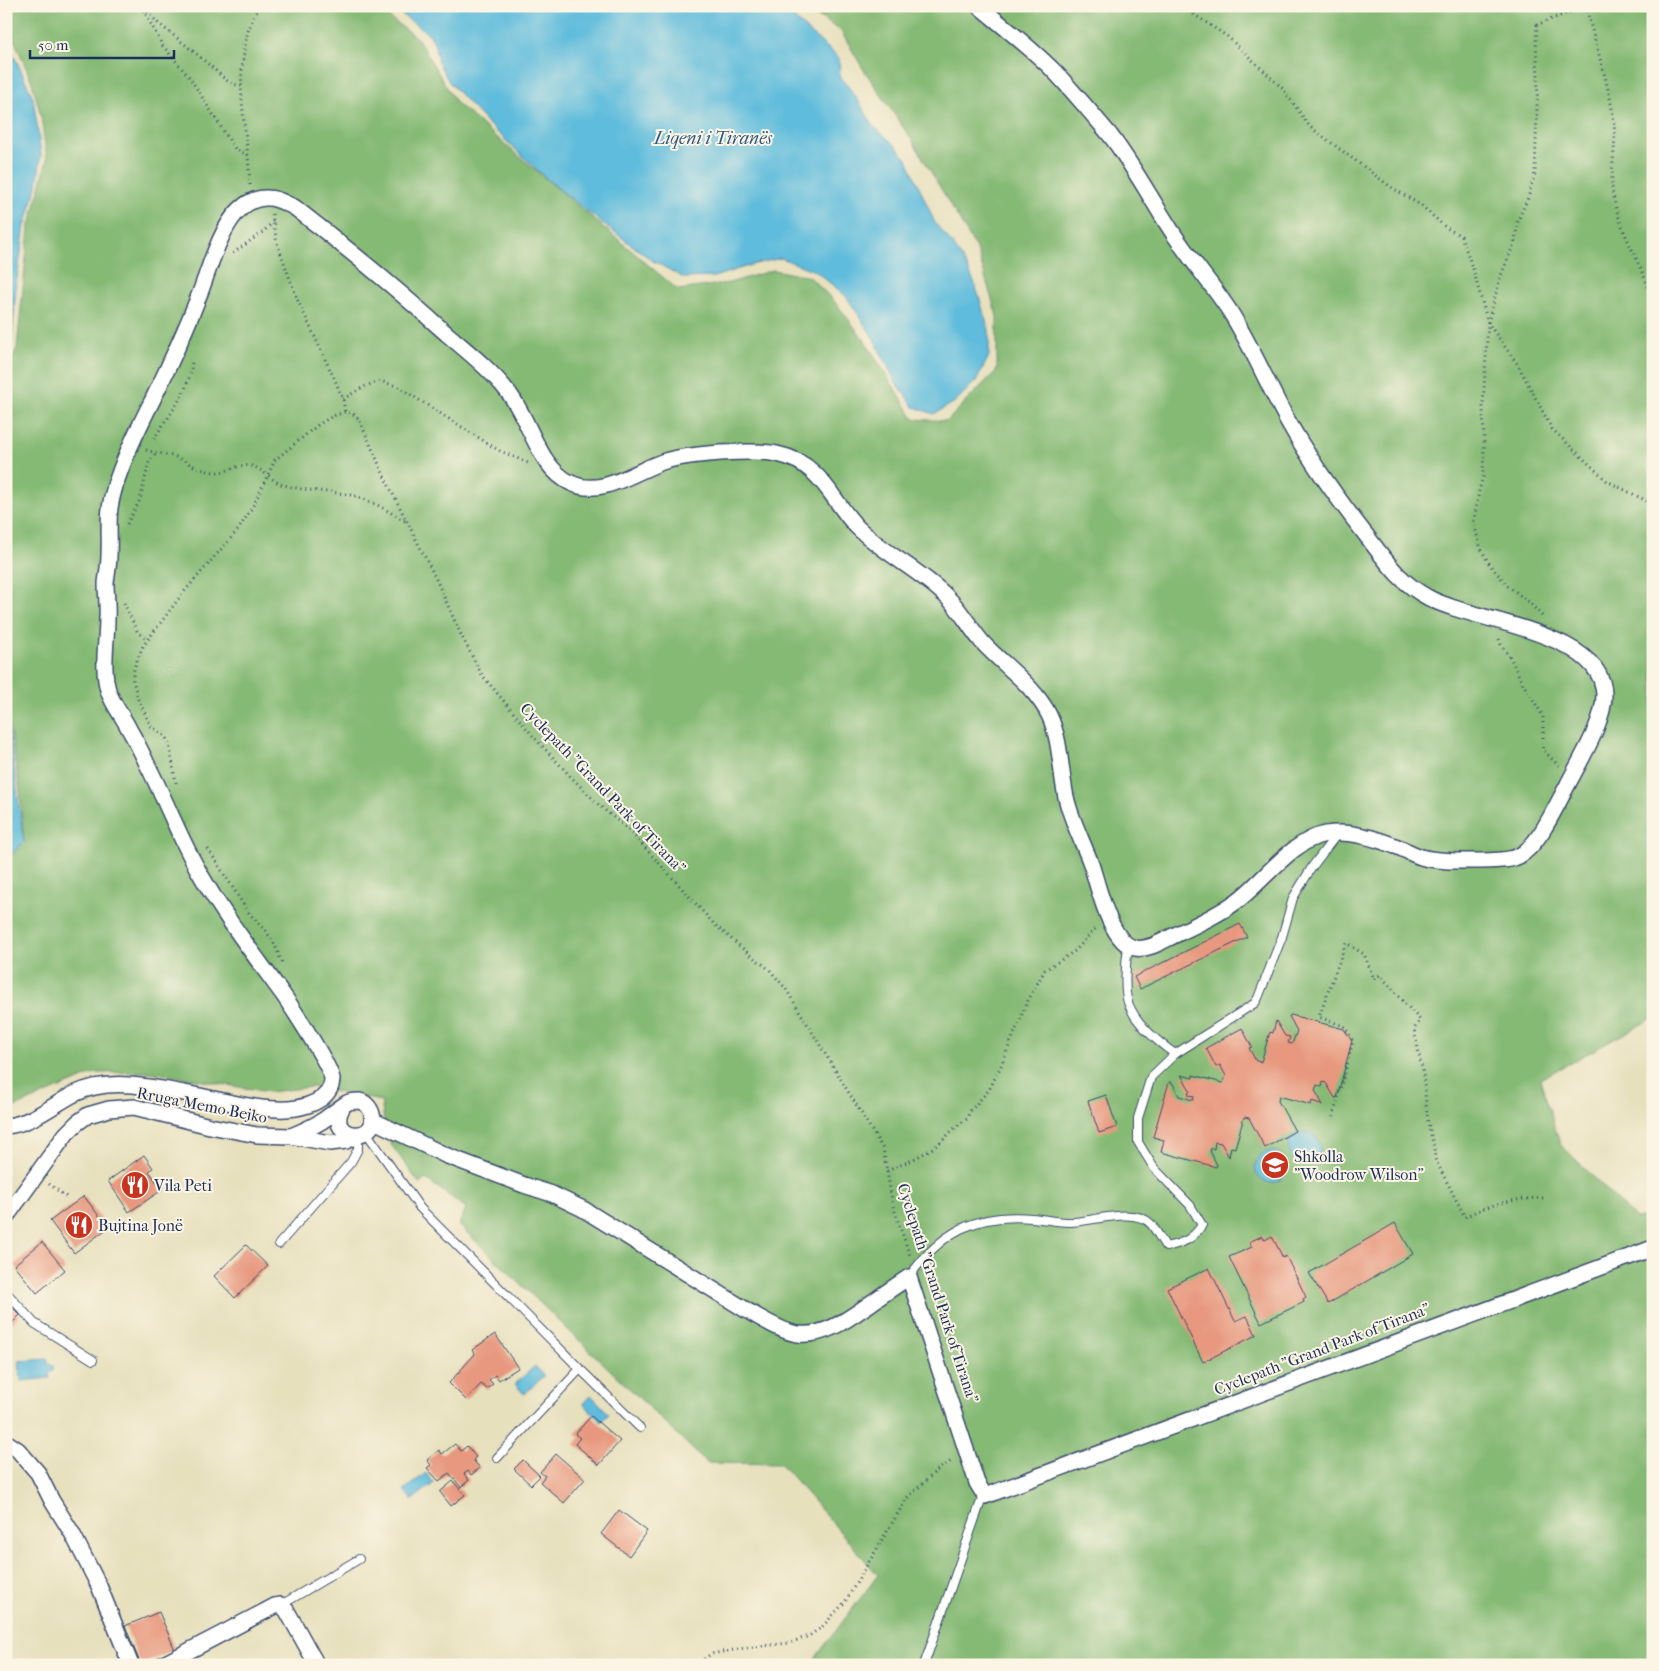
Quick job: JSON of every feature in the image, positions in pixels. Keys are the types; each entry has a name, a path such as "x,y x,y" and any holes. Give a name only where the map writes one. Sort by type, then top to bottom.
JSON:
{"street":[{"path":"6,1126 20,1124 78,1092 94,1087 148,1086 225,1102 277,1109 316,1102 325,1096 330,1088 332,1079 330,1071 290,1005 228,920 188,854 130,729 116,708 108,690 106,677 108,614 106,587 109,558 110,507 119,478 132,443 180,343 214,253 226,228 239,210 258,199 277,200 294,207 412,302 486,368 512,395 551,468 565,481 584,488 606,485 666,460 694,456 773,453 807,465 820,479 843,512 862,533 946,595 979,638 1027,686 1046,709 1056,738 1066,799 1072,819 1085,847 1111,923 1128,946 1136,948 1148,947 1186,930 1231,906 1260,882 1287,855 1306,841 1322,834 1358,835 1388,843 1422,857 1455,861 1504,860 1520,855 1533,844 1586,750 1601,714 1605,690 1600,675 1592,662 1559,642 1509,623 1449,607 1425,596 1394,572 1318,470 1288,421 1229,310 1173,233 1143,183 1113,139 1053,71 979,6"},
{"path":"291,1136 321,1121 347,1103 360,1101 371,1110 363,1130"},
{"name":"Rruga Memo Bejko","path":"6,1217 66,1134 88,1115 109,1109 134,1107 257,1135 291,1136 330,1143 346,1141 363,1130"},
{"path":"342,1108 339,1113 339,1120 345,1132 363,1130 445,1155 552,1194 583,1209 746,1310 773,1325 797,1334 809,1334 827,1330 851,1316 911,1273 982,1500 1653,1248"},
{"path":"6,1442 18,1450 38,1473 52,1501 72,1533 100,1586 131,1665"},
{"path":"162,1665 281,1604 317,1665"}],"lane":[{"path":"911,1273 938,1243 957,1230 977,1222 996,1218 1032,1218 1072,1222 1117,1215 1138,1217 1151,1224 1166,1247 1181,1243 1195,1235 1202,1225 1196,1214 1179,1192 1154,1168 1138,1142 1138,1118 1151,1077 1175,1054 1255,1003 1282,936 1293,898 1312,867 1337,834"},
{"path":"1128,946 1126,967 1128,1004 1134,1015 1146,1029 1175,1054"},
{"path":"280,1244 351,1162 358,1149 363,1130"},
{"path":"363,1130 420,1208 640,1428"},
{"path":"6,1292 34,1323 93,1360"},
{"path":"497,1458 580,1369"},
{"path":"924,1665 982,1500"},
{"path":"281,1604 359,1560"}],"path":[{"path":"141,6 158,23 226,80 232,84 242,86"},
{"path":"141,6 163,46 190,78 235,149 248,156"},
{"path":"250,203 242,86 248,32 259,6"},
{"path":"1181,6 1228,37 1283,88 1310,127 1391,187 1422,206 1445,227 1460,236 1473,269 1488,323 1518,365 1552,429 1606,481 1653,504"},
{"path":"1559,642 1545,619 1530,603 1508,586 1490,565 1481,550 1476,532 1475,510 1483,477 1483,406 1488,323 1500,278 1515,240 1518,220 1528,198 1535,173 1538,76 1537,25 1585,6 1607,84 1615,127 1612,187 1614,201 1622,227 1649,290 1653,304"},
{"path":"177,785 169,742 165,736 151,726 138,699 133,680 134,668 143,646 183,593 238,530 253,506 275,460 319,424 332,416 345,412 342,399 326,360 298,301 287,271 277,243 274,221 267,198"},
{"path":"342,399 363,387 380,381 397,386 498,450 535,466 551,468"},
{"name":"Cyclepath \"Grand Park of Tirana\"","path":"345,412 352,413 359,419 461,635 482,675 542,746 601,807 630,831 714,924 750,955 769,968 779,979 883,1149 893,1206 911,1273"},
{"path":"132,443 149,451 174,457 204,471 220,472 244,465 254,466 278,483 326,493 346,494 368,500 407,522"},
{"path":"126,529 140,500 149,462 157,452"},
{"path":"106,587 114,589 120,596 128,608 130,618 138,633 148,639"},
{"path":"1494,619 1501,644 1543,716 1543,750 1571,778"},
{"path":"207,847 249,913 266,931 275,945 285,970"},
{"path":"887,1171 932,1148 957,1125 967,1119 970,1110 989,1090 1028,1000 1045,970 1075,951 1100,924 1104,905"},
{"path":"1333,1117 1353,1041 1344,1026 1319,1017 1346,943 1364,954 1374,979 1380,975 1420,1020 1414,1029 1423,1074 1428,1123 1435,1160 1465,1217 1497,1204 1524,1199 1544,1198"},
{"path":"36,1175 68,1198"},
{"path":"696,1665 711,1654 789,1643 809,1636 822,1627 844,1602 907,1498 936,1471 967,1452"}],"green space":[{"path":"6,6 374,6 418,39 456,103 678,290 729,283 773,270 810,277 836,303 865,341 914,419 947,421 997,370 997,316 977,250 914,143 862,67 841,31 803,6 1653,6 1653,1018 1540,1079 1560,1144 1636,1219 1653,1214 1653,1665 807,1665 813,1661 878,1575 781,1464 707,1463 459,1225 466,1208 426,1179 419,1183 387,1139 381,1101 311,1087 269,1092 151,1072 95,1073 8,1110 6,1107 6,859 24,842 20,791 6,704 6,367 9,366 17,348 29,229 47,160 41,116 32,82 6,20"}],"water":[{"name":"Liqeni i Tiranës","path":"390,6 771,6 790,15 839,58 840,76 856,97 874,127 893,143 907,159 935,223 954,246 967,267 975,284 989,330 989,356 977,380 955,402 934,414 914,407 896,383 873,337 846,296 815,271 781,258 714,277 684,278 653,261 548,180 484,120 449,82 438,62 434,42 429,34"},
{"path":"6,38 33,97 41,154 37,186 25,226 16,285 11,353 6,360"},
{"path":"6,725 9,732 24,842 6,859"},
{"path":"1304,1132 1310,1133 1315,1137 1319,1142 1319,1154 1315,1159 1310,1163 1304,1164 1298,1163 1293,1159 1289,1154 1288,1148 1289,1142 1293,1137 1298,1133"},
{"path":"1271,1151 1277,1152 1282,1156 1286,1161 1286,1173 1282,1178 1277,1182 1271,1183 1265,1182 1260,1178 1256,1173 1255,1167 1256,1161 1260,1156 1265,1152"},
{"path":"48,1359 48,1364 54,1368 49,1373 50,1378 21,1381 19,1361"},
{"path":"535,1366 544,1376 524,1394 515,1384"},
{"path":"591,1395 609,1414 601,1422 583,1403"},
{"path":"426,1473 434,1483 412,1500 404,1490"}],"building":[{"path":"1240,924 1247,937 1140,989 1134,977"},
{"path":"1289,1016 1344,1029 1352,1041 1337,1098 1335,1098 1326,1083 1323,1082 1322,1087 1317,1085 1315,1090 1323,1105 1312,1101 1311,1105 1279,1096 1278,1101 1295,1131 1265,1148 1249,1118 1244,1117 1235,1148 1231,1147 1229,1157 1221,1143 1215,1142 1214,1149 1211,1148 1210,1151 1217,1165 1216,1167 1161,1152 1164,1140 1153,1137 1169,1082 1172,1082 1179,1096 1193,1100 1194,1096 1188,1095 1190,1090 1181,1075 1193,1078 1193,1075 1223,1083 1226,1076 1220,1065 1216,1067 1206,1048 1242,1028 1252,1047 1249,1048 1256,1061 1261,1062 1270,1032 1273,1033 1276,1021 1285,1036 1290,1037 1288,1043 1292,1044 1297,1031"},
{"path":"1106,1095 1117,1127 1099,1133 1088,1101"},
{"name":"Vila Peti","path":"144,1155 153,1168 149,1171 162,1190 129,1212 108,1181"},
{"name":"Bujtina Jonë","path":"84,1196 108,1228 74,1253 50,1221"},
{"path":"1395,1223 1413,1254 1328,1304 1309,1273"},
{"path":"1262,1236 1265,1240 1272,1236 1283,1258 1286,1256 1306,1297 1303,1299 1304,1302 1261,1323 1229,1257 1252,1247 1249,1242"},
{"path":"42,1242 65,1270 37,1293 14,1265"},
{"path":"246,1245 268,1266 235,1298 214,1276"},
{"path":"1209,1268 1235,1321 1247,1316 1256,1335 1203,1362 1167,1288"},
{"path":"6,1301 20,1315 6,1329"},
{"path":"495,1334 518,1368 499,1380 495,1375 489,1380 493,1384 487,1389 481,1384 466,1400 449,1383 475,1354 472,1350"},
{"path":"591,1416 620,1441 599,1465 575,1444 580,1438 575,1434"},
{"path":"455,1444 461,1451 467,1446 476,1457 473,1460 480,1468 471,1475 468,1471 464,1474 469,1480 461,1487 449,1473 439,1481 427,1468 431,1465 427,1460 439,1450 442,1454"},
{"path":"556,1454 585,1479 564,1503 540,1482 545,1476 540,1472"},
{"path":"523,1460 540,1476 531,1485 514,1469"},
{"path":"453,1481 465,1495 451,1506 440,1492"},
{"path":"619,1510 647,1531 629,1556 601,1534"},
{"path":"159,1612 175,1650 141,1665 125,1626"}],"place":[{"name":"Shkolla \"Woodrow Wilson\"","path":"1275,1165"},
{"name":"Vila Peti","path":"135,1185"},
{"name":"Bujtina Jonë","path":"79,1225"}]}
